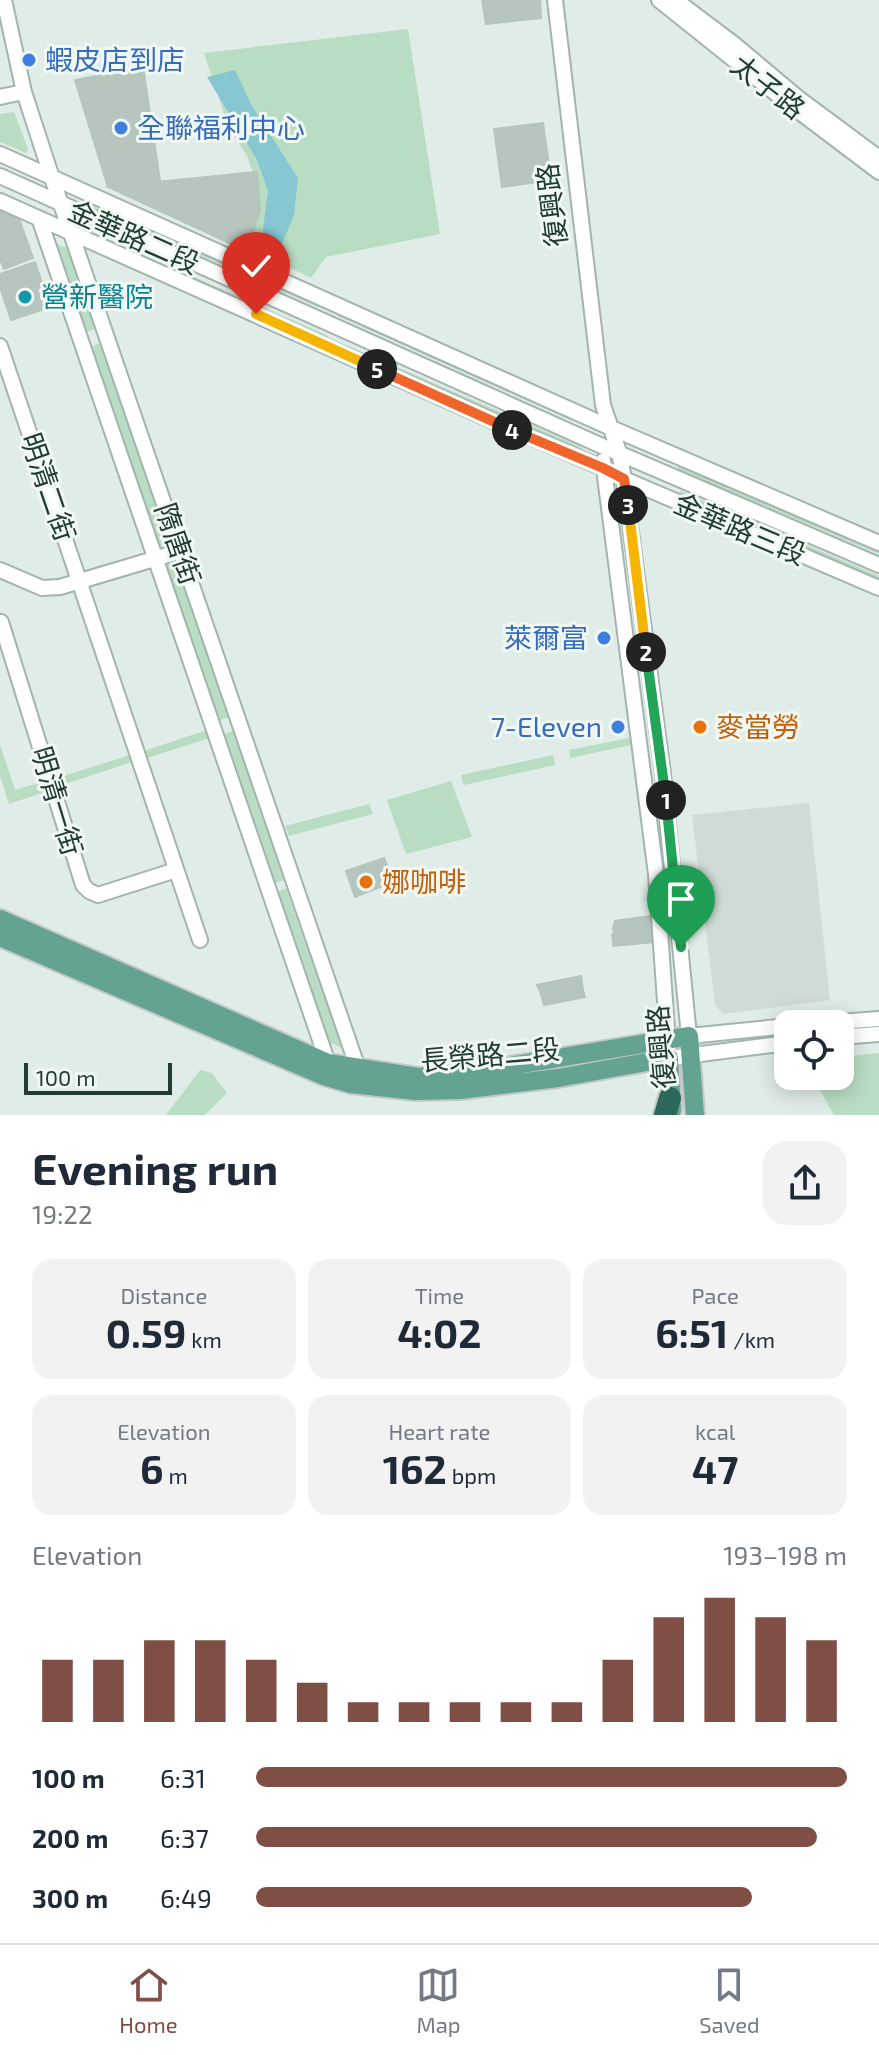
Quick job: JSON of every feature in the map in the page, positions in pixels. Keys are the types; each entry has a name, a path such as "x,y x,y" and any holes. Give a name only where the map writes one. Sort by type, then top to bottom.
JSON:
{"main road":[{"name":"長榮路二段","path":"0,919 92,968 342,1074 457,1075 690,1046"},
{"name":"長榮路二段","path":"0,937 92,968"},
{"name":"復興路","path":"690,1046 695,1115"},
{"name":"復興路","path":"668,1049 669,1109"}],"street":[{"name":"隋唐街","path":"4,0 24,92 181,551 342,1074"},
{"name":"復興路","path":"555,0 605,424 603,468 656,874 668,1049"},
{"name":"太子路","path":"659,0 879,172"},
{"name":"太子路","path":"675,0 879,158"},
{"path":"0,97 24,92"},
{"name":"金華路二段","path":"0,154 605,424"},
{"name":"金華路二段","path":"0,176 619,452"},
{"name":"金華路二段","path":"0,201 603,468"},
{"name":"隋唐街","path":"39,218 155,559 342,1074"},
{"name":"明清二街","path":"0,346 80,582"},
{"name":"復興路","path":"605,424 619,452 624,479 663,774 690,1046"},
{"name":"金華路三段","path":"605,424 879,543"},
{"name":"金華路三段","path":"619,452 879,565"},
{"name":"金華路三段","path":"603,468 879,588"},
{"path":"0,570 42,588 60,587 181,551"},
{"path":"80,582 200,940"},
{"name":"明清一街","path":"1,622 83,885 98,895 176,870"},
{"path":"854,1021 879,1019"},
{"path":"690,1046 774,1029"},
{"path":"854,1036 879,1034"},
{"path":"690,1046 774,1043"}],"shaded area":[{"path":"809,803 830,1000 723,1014 715,1005 692,815"}],"green space":[{"path":"408,29 440,234 326,257 311,278 250,248 258,187 247,156 228,126 204,53"},
{"path":"14,112 28,149 26,153 0,142 0,114"},
{"path":"86,198 322,306 318,307 88,206"},
{"path":"93,233 327,335 329,340 91,235"},
{"path":"48,241 68,248 95,329 81,334"},
{"path":"338,310 577,420 572,421 338,316"},
{"path":"100,343 169,544 155,548 86,349"},
{"path":"346,345 579,446 585,454 345,348"},
{"path":"677,463 879,548 879,554 679,470"},
{"path":"681,491 879,576 879,585 677,497"},
{"path":"175,561 229,717 215,722 160,566"},
{"path":"210,729 213,737 147,758 144,751"},
{"path":"233,731 284,880 270,885 219,736"},
{"path":"629,738 631,745 570,758 569,750"},
{"path":"0,745 15,790 48,780 51,790 9,804 0,776"},
{"path":"133,754 135,761 62,785 60,777"},
{"path":"553,755 555,765 464,785 461,775"},
{"path":"451,781 472,837 406,854 387,800"},
{"path":"369,804 373,814 289,836 285,826"},
{"path":"286,888 342,1048 322,1039 272,894"},
{"path":"879,1053 879,1115 834,1115 820,1090 854,1090 854,1056"},
{"path":"200,1070 212,1073 227,1093 205,1115 166,1115"}],"water":[{"path":"235,70 252,106 298,178 294,215 282,244 260,252 268,191 257,160 207,77"}],"building":[{"path":"482,0 540,0 541,18 486,24"},
{"name":"全聯福利中心","path":"143,67 160,181 108,187 75,80"},
{"path":"543,123 551,180 502,187 494,129"},
{"path":"257,172 260,210 247,251 108,187"},
{"path":"0,211 19,219 33,258 4,269 0,259"},
{"name":"營新醫院","path":"35,262 50,307 11,320 0,287 0,274"},
{"name":"娜咖啡","path":"384,858 390,873 380,877 383,886 355,897 346,871"},
{"path":"651,916 652,923 613,928 615,921"},
{"path":"652,923 653,930 614,934 613,928"},
{"path":"653,930 653,936 613,940 612,935"},
{"path":"653,936 654,942 613,946 613,940"},
{"path":"581,976 582,983 540,991 537,985"},
{"path":"582,983 583,990 542,998 540,991"},
{"path":"583,990 585,997 544,1005 542,998"}],"place":[{"name":"蝦皮店到店","path":"29,60"},
{"name":"全聯福利中心","path":"121,128"},
{"name":"營新醫院","path":"25,297"},
{"name":"萊爾富","path":"604,638"},
{"name":"7-Eleven","path":"618,727"},
{"name":"麥當勞","path":"700,727"},
{"name":"娜咖啡","path":"366,882"}],"route":[{"path":"256,314 624,479 663,774 681,947"}]}
